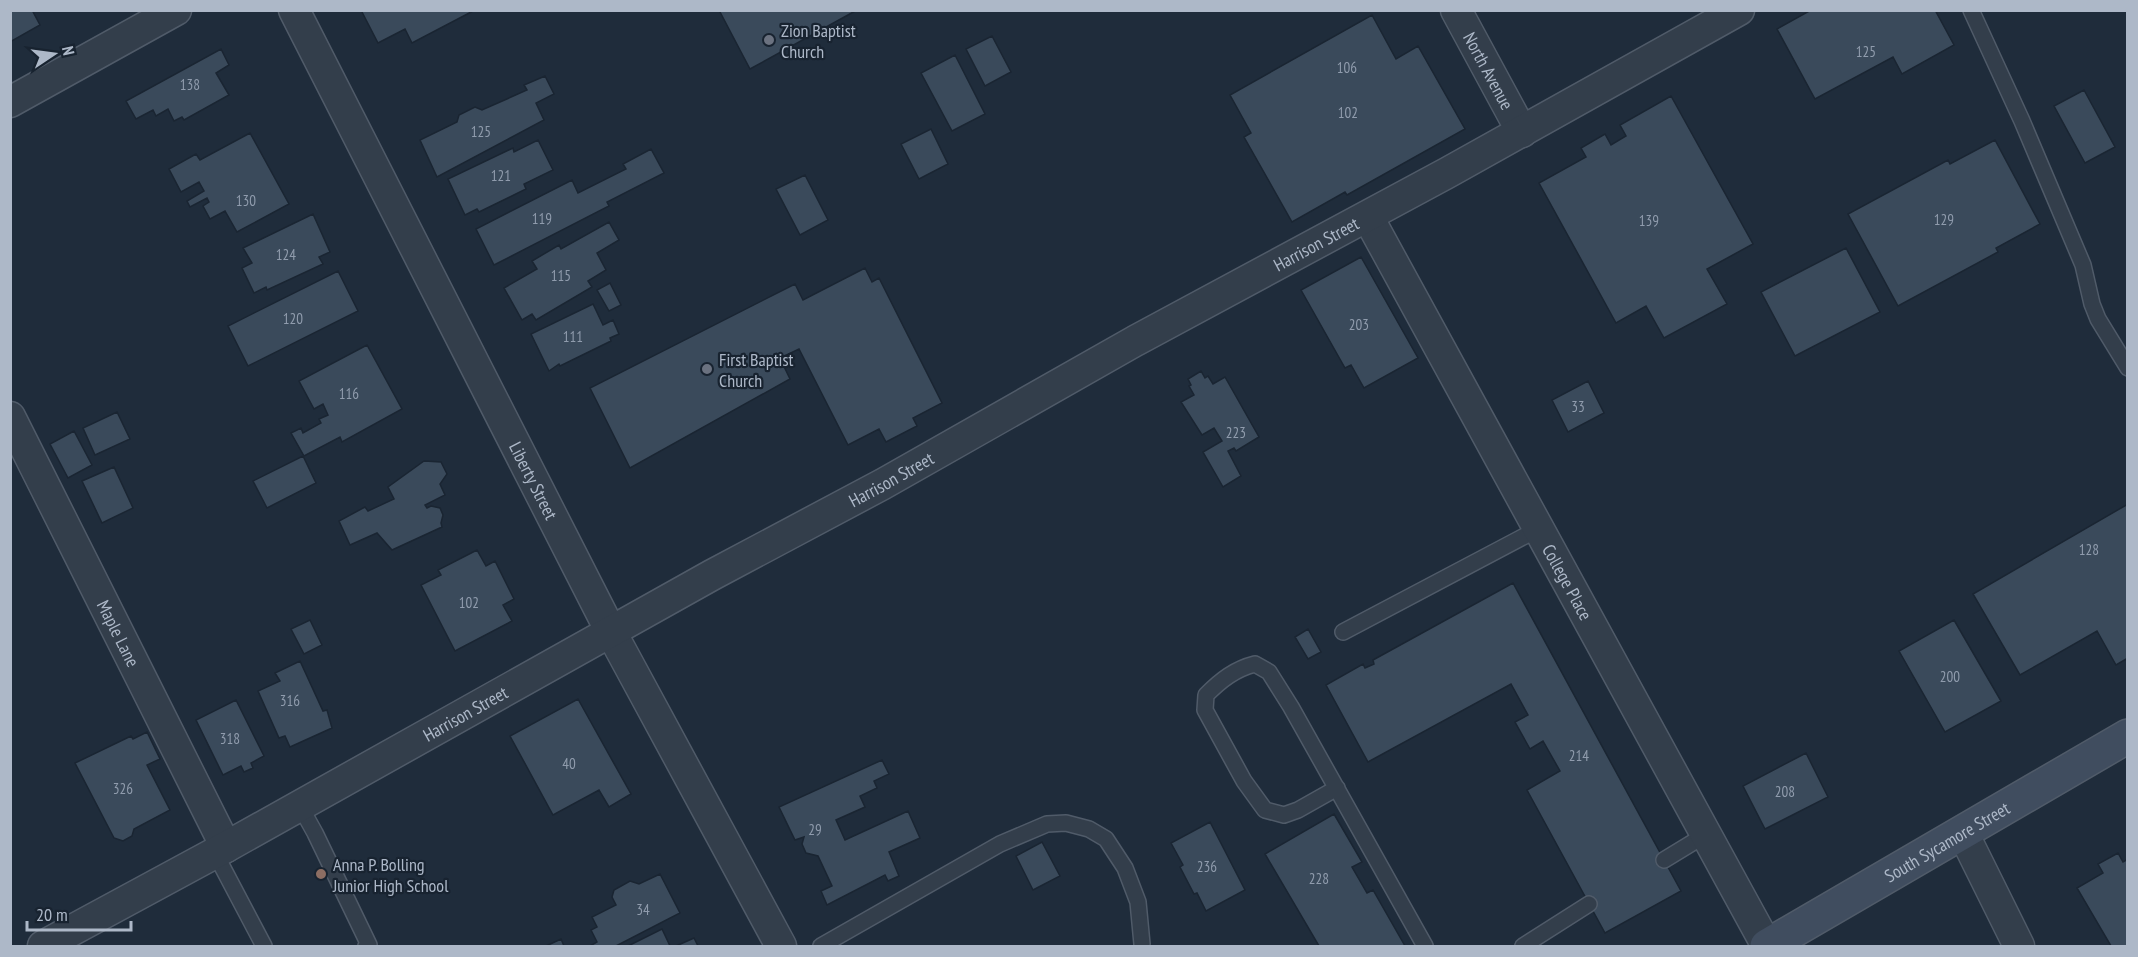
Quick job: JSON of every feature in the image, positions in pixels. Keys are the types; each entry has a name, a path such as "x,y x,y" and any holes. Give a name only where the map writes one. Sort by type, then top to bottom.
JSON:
{"main road":[{"name":"South Sycamore Street","path":"1767,946 2127,736"}],"street":[{"path":"10,102 176,10"},
{"name":"Liberty Street","path":"294,10 611,632 781,946"},
{"name":"North Avenue","path":"1456,10 1522,132"},
{"name":"Harrison Street","path":"43,946 883,484 1135,341 1368,217 1739,10"},
{"name":"College Place","path":"1368,217 1767,946"},
{"name":"Maple Lane","path":"10,417 220,850"},
{"path":"1963,833 2019,946"}],"lane":[{"path":"1971,10 2022,121 2083,265 2098,319 2127,368"},
{"path":"1343,632 1538,529"},
{"path":"1337,788 1298,810 1284,815 1265,810 1244,781 1205,710 1206,695 1223,678 1246,666 1255,664 1269,672 1337,788 1425,946"},
{"path":"300,806 368,946"},
{"path":"821,946 1000,844 1047,824 1066,823 1089,829 1106,839 1125,868 1138,902 1142,944"},
{"path":"1664,860 1705,835"},
{"path":"220,850 264,946"},
{"path":"1523,946 1588,904"}],"building":[{"path":"10,10 32,10 40,25 10,42"},
{"path":"361,10 475,10 412,43 405,29 378,43"},
{"name":"Zion Baptist Church","path":"719,10 857,10 750,69"},
{"path":"1811,10 1935,10 1954,45 1902,74 1893,57 1815,99 1777,29"},
{"path":"1372,15 1396,59 1418,46 1465,129 1347,195 1345,192 1292,222 1244,137 1251,133 1230,95"},
{"path":"992,36 1011,72 985,86 966,49"},
{"path":"221,49 229,65 216,73 229,95 184,120 182,117 174,121 168,109 156,116 153,110 136,119 126,101"},
{"path":"955,55 985,114 952,131 921,73"},
{"path":"545,76 554,94 536,103 544,120 437,177 420,140 457,122 459,115 475,107 482,110 527,90 524,85"},
{"path":"2084,90 2115,147 2085,163 2054,106"},
{"path":"1671,96 1753,244 1707,269 1727,304 1664,338 1646,306 1616,323 1539,183 1586,157 1581,148 1605,134 1611,145 1626,136 1620,125"},
{"path":"931,129 948,164 919,179 901,144"},
{"path":"250,133 289,204 237,232 225,211 210,219 203,206 209,202 207,198 190,207 187,201 204,191 199,182 181,192 169,169 196,154 200,160"},
{"path":"538,140 553,170 524,184 526,189 479,212 477,209 465,215 448,179 513,148 514,152"},
{"path":"1995,140 2040,224 1996,248 1998,252 1898,306 1848,214 1948,160 1950,164"},
{"path":"651,149 664,173 607,202 609,206 494,265 476,229 572,180 578,193 626,169 623,164"},
{"path":"805,175 828,220 800,235 776,189"},
{"path":"313,214 330,252 319,257 323,264 267,290 266,287 254,293 242,268 252,263 243,248"},
{"path":"609,222 619,240 597,253 606,270 588,281 592,287 536,320 532,314 522,320 504,288 537,269 532,261 559,245 561,249"},
{"path":"1846,248 1880,312 1795,356 1761,292"},
{"path":"1361,257 1418,358 1364,388 1351,365 1345,368 1301,290"},
{"name":"First Baptist Church","path":"865,268 872,282 879,278 942,403 913,418 917,426 886,442 879,429 848,445 799,349 780,358 790,379 630,468 590,388 795,284 803,300"},
{"path":"338,271 358,311 248,366 228,326"},
{"path":"610,283 621,305 609,311 597,290"},
{"path":"593,304 603,325 613,320 619,334 610,338 611,341 560,366 559,364 549,371 531,334"},
{"path":"367,345 402,409 342,442 340,437 304,456 291,433 301,428 303,433 321,423 319,419 328,415 323,404 314,409 299,381"},
{"path":"1201,371 1205,378 1208,376 1213,384 1225,377 1259,437 1236,451 1234,448 1228,451 1241,476 1223,487 1203,452 1222,441 1214,428 1202,435 1181,402 1194,395 1188,379"},
{"path":"1588,381 1604,413 1568,432 1552,400"},
{"path":"117,412 130,439 95,455 83,428"},
{"path":"74,431 92,465 68,478 50,444"},
{"path":"303,456 316,483 267,508 253,481"},
{"path":"424,461 441,462 447,474 440,484 445,495 425,505 427,508 431,506 440,508 443,515 442,527 392,550 377,533 350,545 339,521 365,507 368,511 394,499 388,487"},
{"path":"114,467 133,508 102,523 82,481"},
{"path":"2128,504 2128,658 2116,665 2097,631 2020,675 1973,594"},
{"path":"477,550 486,566 495,561 514,599 503,605 512,621 455,651 421,585 441,575 438,570"},
{"path":"1513,583 1681,891 1605,933 1527,790 1560,771 1543,741 1530,749 1515,722 1528,715 1511,684 1368,762 1326,685 1363,664 1365,668 1374,664 1373,660"},
{"path":"310,620 322,645 304,654 291,629"},
{"path":"1954,620 2001,701 1945,732 1899,651"},
{"path":"1308,629 1321,652 1308,659 1295,637"},
{"path":"300,661 323,711 327,710 332,728 290,747 285,736 279,738 258,691 280,681 275,673"},
{"path":"578,699 631,794 609,807 599,790 553,815 510,736"},
{"path":"236,700 264,756 251,763 253,768 244,772 241,766 223,775 196,720"},
{"path":"147,732 160,759 147,765 170,810 134,829 132,836 123,841 114,838 75,763 131,736 133,739"},
{"path":"1806,753 1828,797 1765,829 1743,786"},
{"path":"882,760 889,774 874,781 877,788 860,796 865,807 836,820 845,840 908,811 920,838 889,852 899,876 888,881 885,875 827,905 821,891 832,886 818,856 806,853 802,844 804,837 795,840 779,807"},
{"path":"1334,814 1362,862 1352,867 1367,893 1373,890 1405,946 1319,946 1265,854"},
{"path":"1210,822 1245,890 1206,911 1180,867 1183,865 1171,843"},
{"path":"1042,842 1060,876 1033,890 1016,856"},
{"path":"2118,853 2123,862 2128,859 2128,946 2111,946 2077,888 2103,873 2098,864"},
{"path":"660,874 680,913 616,946 590,946 597,942 591,930 597,927 592,917 616,905 612,897 614,890 630,881 639,884"},
{"path":"662,929 670,946 628,946"},
{"path":"694,938 698,946 676,946"},
{"path":"561,939 564,946 546,946"}],"place":[{"name":"Zion Baptist Church","path":"769,40"},
{"name":"First Baptist Church","path":"707,369"},
{"name":"Anna P. Bolling Junior High School","path":"321,874"}]}
